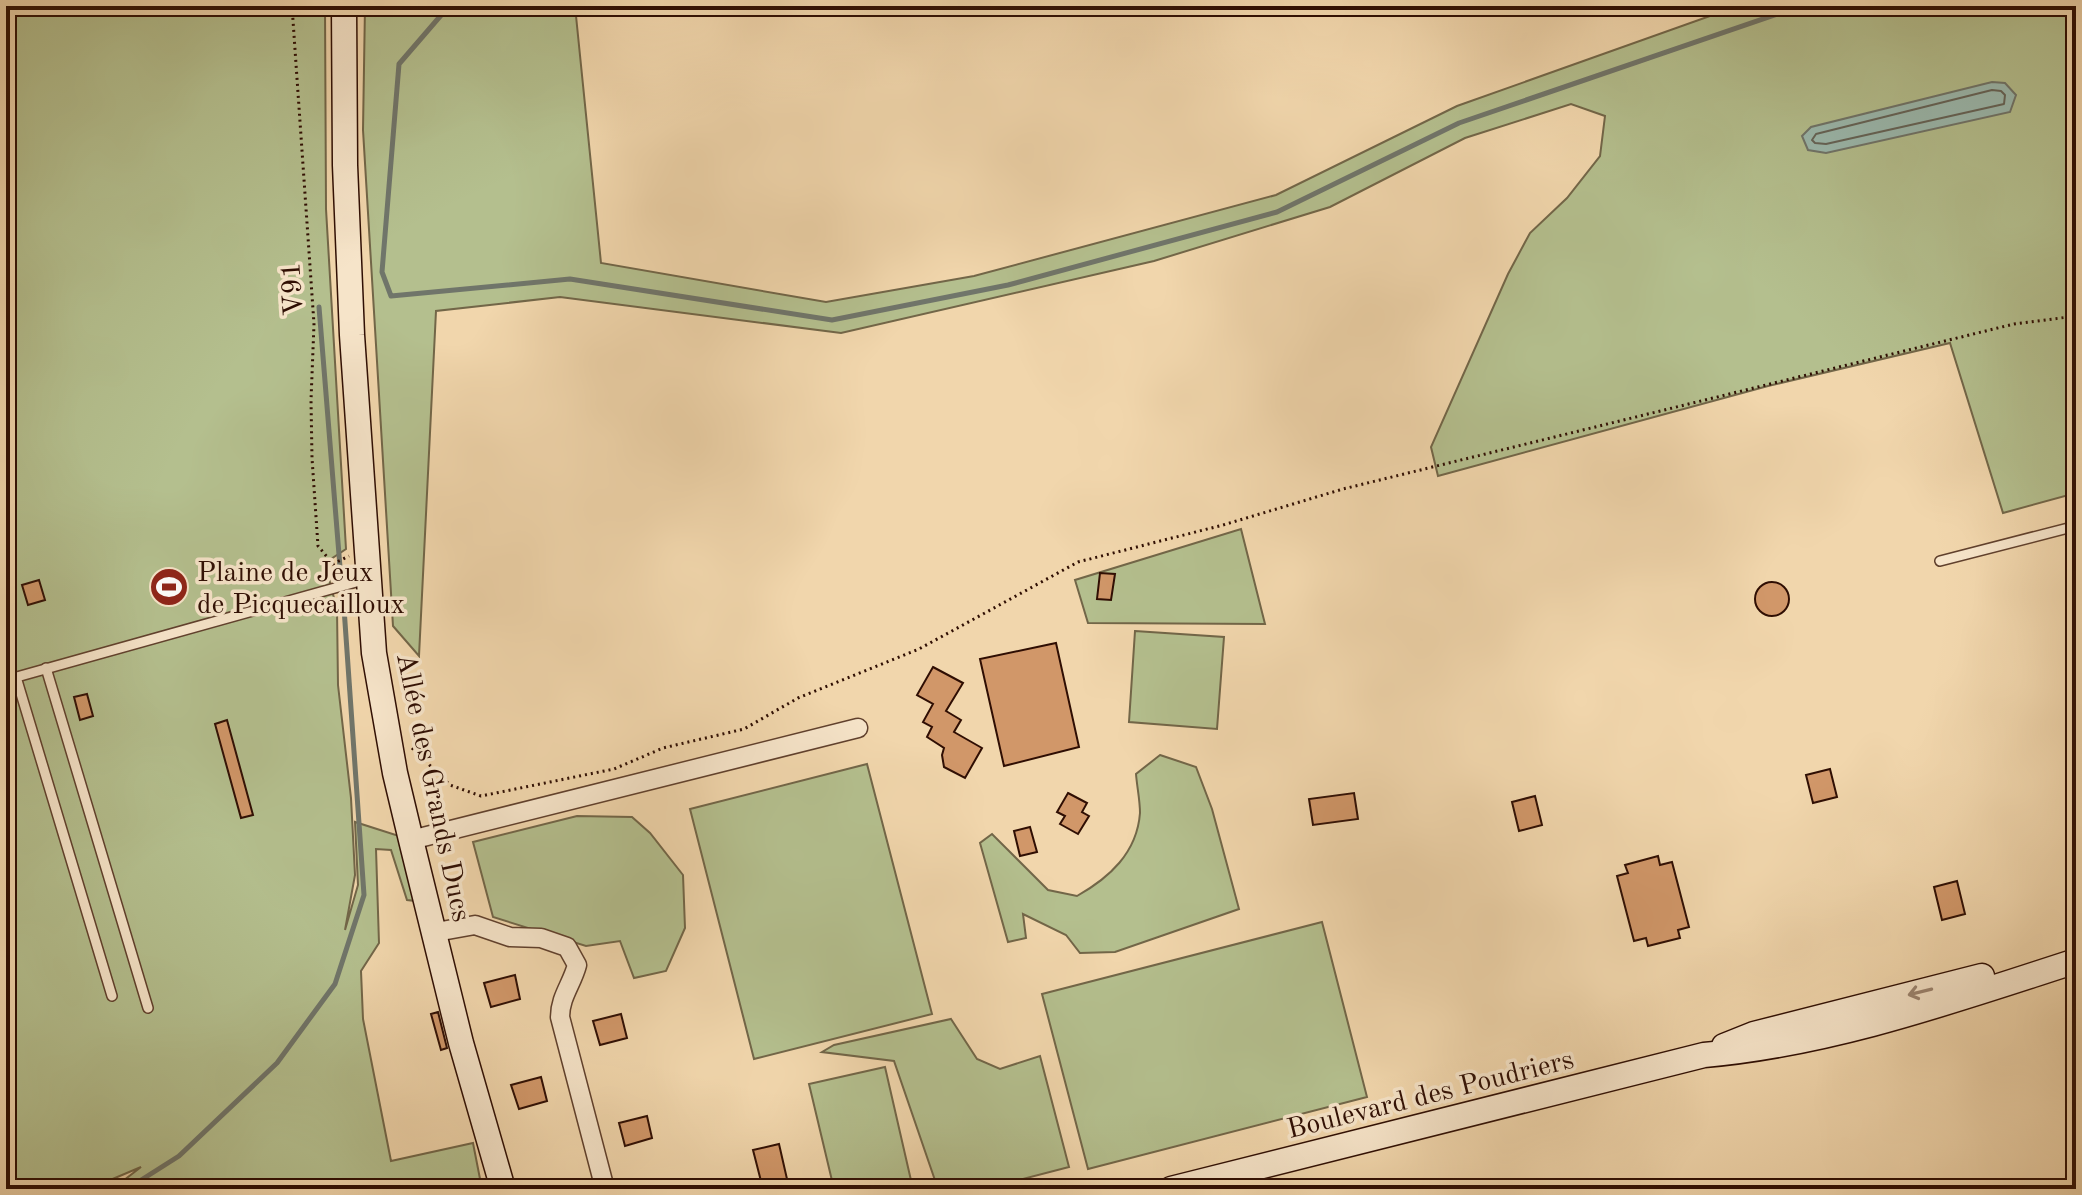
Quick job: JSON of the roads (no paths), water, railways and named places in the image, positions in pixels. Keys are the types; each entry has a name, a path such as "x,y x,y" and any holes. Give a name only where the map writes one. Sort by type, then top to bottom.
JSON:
{"main road":[{"name":"Allée des Grands Ducs","path":"344,6 350,289 363,562 374,653 386,727 411,840 461,1043 503,1189"},
{"name":"Boulevard des Poudriers","path":"1171,1189 1704,1055 1754,1034 2076,949"},
{"name":"Boulevard des Poudriers","path":"1704,1055 1757,1051 1931,1008 2076,961"}],"street":[{"path":"411,840 858,728"},
{"path":"436,932 475,925 510,937 541,938 567,947 577,965 572,982 560,1001 560,1017 605,1189"}],"lane":[{"path":"1940,561 2076,526"},
{"path":"112,996 11,678 363,562"},
{"path":"46,668 148,1008"}],"water":[{"path":"1992,82 2005,83 2016,95 2010,112 1826,153 1808,150 1802,136 1811,127"}],"waterway":[{"path":"449,6 399,64 382,272 391,296 570,279 832,320 1008,285 1277,212 1459,123 1801,6"},
{"path":"319,307 340,567"},
{"path":"127,1189 179,1156 277,1063 335,984 364,895 344,608"}],"place":[{"name":"Plaine de Jeux de Picquecailloux","path":"169,587"}]}
